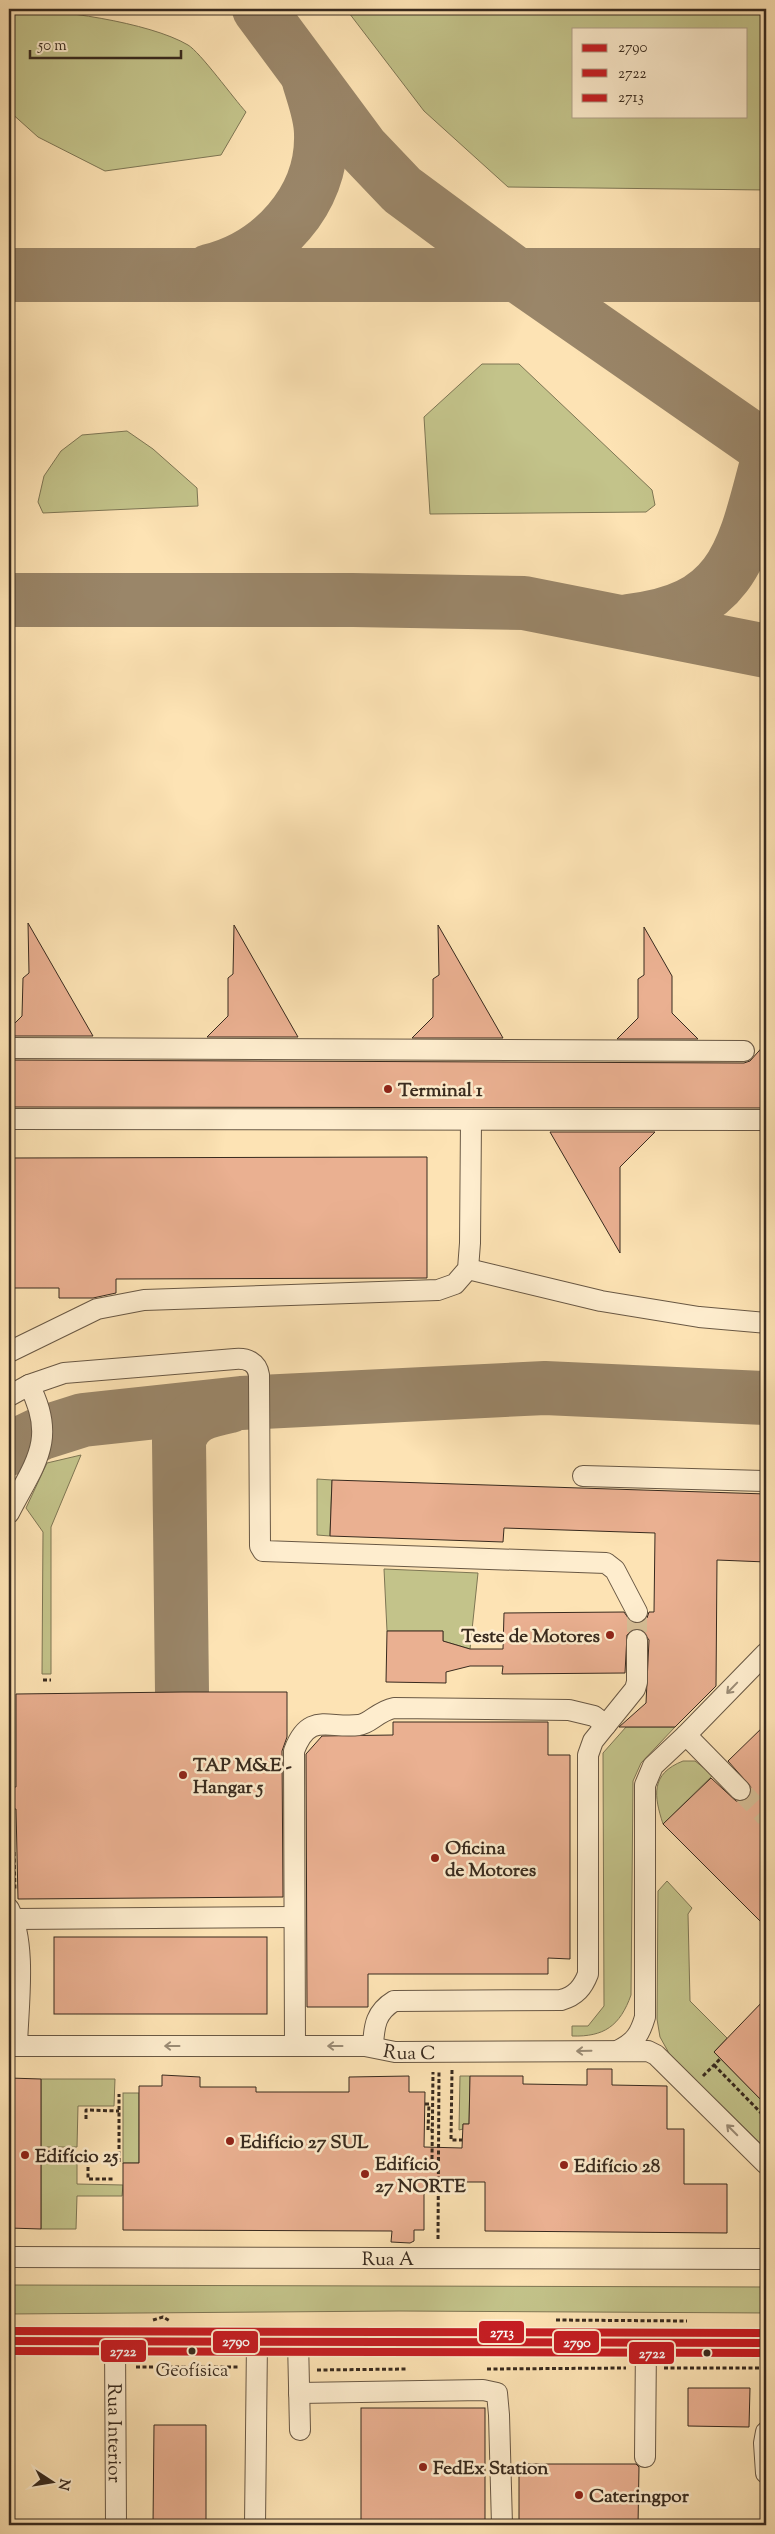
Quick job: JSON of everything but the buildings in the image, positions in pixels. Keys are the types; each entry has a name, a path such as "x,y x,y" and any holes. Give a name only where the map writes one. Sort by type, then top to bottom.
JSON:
{"street":[{"path":"9,1048 744,1051"},
{"path":"9,1119 766,1120"},
{"path":"9,1352 97,1310 144,1300 438,1290 455,1284 468,1269 470,1243 470,1120"},
{"path":"468,1269 601,1301 699,1317 766,1323"},
{"path":"9,1396 29,1385 64,1373 235,1358 250,1361 255,1363 259,1375 260,1546 262,1551 606,1563 615,1570 637,1612"},
{"path":"9,1513 43,1442 40,1408 29,1385"},
{"path":"583,1476 766,1481"},
{"path":"374,2046 374,2026 378,2017 382,2010 394,2001 561,2000 574,1995 585,1984 588,1974 588,1755 593,1741 635,1689 637,1682 637,1640"},
{"path":"766,1653 653,1766 645,1785 645,2037 648,2046 656,2055 766,2164"},
{"path":"295,2046 294,1751 300,1735 307,1728 317,1724 360,1725 368,1722 384,1710 394,1708 569,1710 594,1716 606,1725"},
{"path":"686,1735 740,1790"},
{"path":"13,2046 19,1954 12,1906 294,1917"},
{"path":"619,2050 632,2043 640,2033 645,2017"},
{"name":"Rua C","path":"13,2046 374,2046 395,2052 452,2061 619,2050 648,2051 656,2055"},
{"name":"Rua A","path":"9,2257 766,2259"},
{"path":"9,2341 766,2343"},
{"name":"Rua Interior","path":"114,2341 116,2525"},
{"path":"255,2525 257,2341"},
{"path":"298,2342 300,2430"},
{"path":"645,2456 646,2342"},
{"path":"299,2393 483,2390 496,2393 500,2415 502,2525"},
{"path":"766,2432 764,2443 766,2473"}],"path":[{"path":"43,1680 51,1680"},
{"path":"12,1906 14,1852"},
{"path":"432,2159 433,2070 439,2070 452,2061"},
{"path":"452,2061 451,2140 462,2140"},
{"path":"714,2065 766,2118"},
{"path":"438,2259 439,2070"},
{"path":"119,2094 119,2162"},
{"path":"425,2104 429,2104 428,2130 432,2130"},
{"path":"86,2119 86,2110 119,2111"},
{"path":"41,2152 66,2152"},
{"path":"88,2167 88,2179 115,2179"},
{"path":"689,2368 766,2368"}],"green space":[{"path":"9,9 51,11 101,18 171,37 193,49 246,112 221,155 105,171 38,137 9,111"},
{"path":"346,9 766,9 766,190 508,187 424,111"},
{"path":"482,364 519,364 652,490 655,505 646,512 430,514 424,417"},
{"path":"127,431 153,449 197,488 198,506 43,513 38,502 44,476 61,451 82,435"},
{"path":"81,1455 51,1527 51,1674 42,1674 43,1532 26,1508 47,1463"},
{"path":"317,1479 332,1480 330,1536 317,1535"},
{"path":"384,1569 478,1573 470,1649 443,1641 443,1631 387,1631"},
{"path":"626,1727 675,1727 641,1763 633,1781 631,1995 622,2015 602,2032 572,2036 572,2026 588,2026 604,2006 603,1753"},
{"path":"683,1761 695,1761 713,1775 663,1824 658,1804 657,1787 665,1772"},
{"path":"667,1881 692,1908 688,1914 690,2001 727,2038 714,2052 766,2105 766,2149 670,2055 660,2037 657,2019 658,1891"},
{"path":"460,2076 470,2076 469,2124 463,2124 463,2129 459,2130"},
{"path":"41,2079 115,2079 114,2106 78,2106 77,2147 41,2147"},
{"path":"123,2093 139,2093 139,2163 123,2163"},
{"path":"41,2157 77,2157 77,2184 123,2185 122,2196 77,2196 76,2229 41,2229"},
{"path":"9,2285 766,2287 766,2313 399,2311 9,2314"}],"taxiway":[{"path":"259,9 362,148 402,190 517,275 766,448"},
{"path":"209,271 232,264 253,253 289,222 303,202 313,181 319,158 321,134 319,114 309,81"},
{"path":"9,275 766,275"},
{"path":"628,621 663,615 690,605 711,590 727,572 740,551 766,466"},
{"path":"9,600 353,600 524,603 766,651"},
{"path":"9,1449 42,1433 83,1420 241,1403 545,1388 766,1398"},
{"path":"182,1692 179,1441 182,1432 192,1420 205,1412 230,1406"}],"tunnel":[{"path":"637,1612 637,1640"},
{"path":"740,1790 766,1817"}],"transit line":[{"name":"2713","path":"9,2331 766,2333"},
{"name":"2790","path":"9,2341 766,2343"},
{"name":"2722","path":"9,2351 766,2353"}],"place":[{"name":"Terminal 1","path":"388,1089"},
{"name":"Teste de Motores","path":"610,1635"},
{"name":"TAP M&E - Hangar 5","path":"183,1775"},
{"name":"Oficina de Motores","path":"435,1858"},
{"name":"Edifício 27 SUL","path":"230,2141"},
{"name":"Edifício 25","path":"25,2155"},
{"name":"Edifício 28","path":"564,2165"},
{"name":"Edifício 27 NORTE","path":"365,2174"},
{"name":"Geofísica","path":"192,2351"},
{"name":"FedEx Station","path":"423,2467"},
{"name":"Cateringpor","path":"579,2495"}]}
